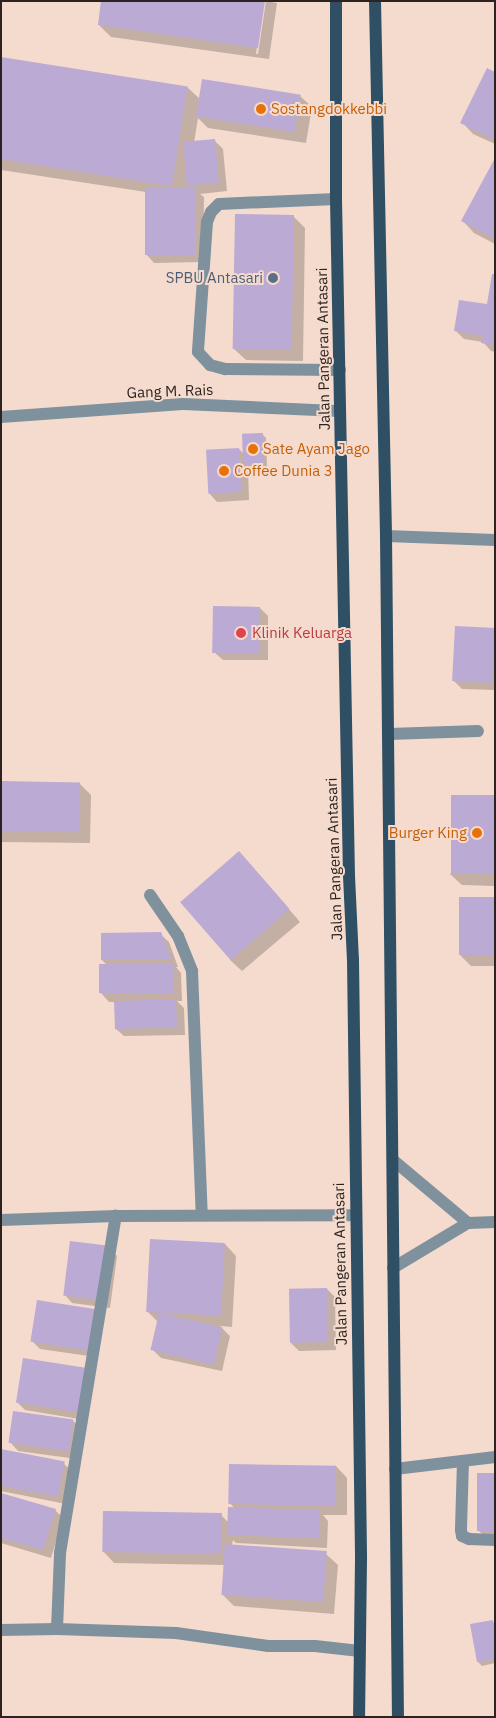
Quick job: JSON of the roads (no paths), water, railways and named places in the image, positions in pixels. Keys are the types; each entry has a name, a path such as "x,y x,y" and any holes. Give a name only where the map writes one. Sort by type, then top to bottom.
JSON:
{"main road":[{"name":"Jalan Pangeran Antasari","path":"336,1 336,199 349,876 353,960 360,1652 359,1717"},
{"path":"375,1 389,734 398,1717"}],"street":[{"path":"336,199 219,204 211,212 207,222 198,352 210,365 225,370 340,370"},
{"name":"Gang M. Rais","path":"1,417 183,404 340,411"},
{"path":"386,536 495,540"},
{"path":"389,734 478,731"},
{"path":"150,895 178,936 192,971 202,1214"},
{"path":"392,1160 468,1223"},
{"path":"1,1220 202,1214 355,1214"},
{"path":"57,1629 60,1552 116,1216"},
{"path":"393,1268 468,1223 495,1222"},
{"path":"395,1468 495,1457"},
{"path":"463,1461 462,1536 469,1539 495,1540"},
{"path":"1,1630 57,1629 176,1633 268,1646 315,1646 360,1652"}],"place":[{"name":"Sostangdokkebbi","path":"261,109"},
{"name":"SPBU Antasari","path":"273,278"},
{"name":"Sate Ayam Jago","path":"253,449"},
{"name":"Coffee Dunia 3","path":"224,471"},
{"name":"Klinik Keluarga","path":"241,633"},
{"name":"Burger King","path":"477,833"}]}
